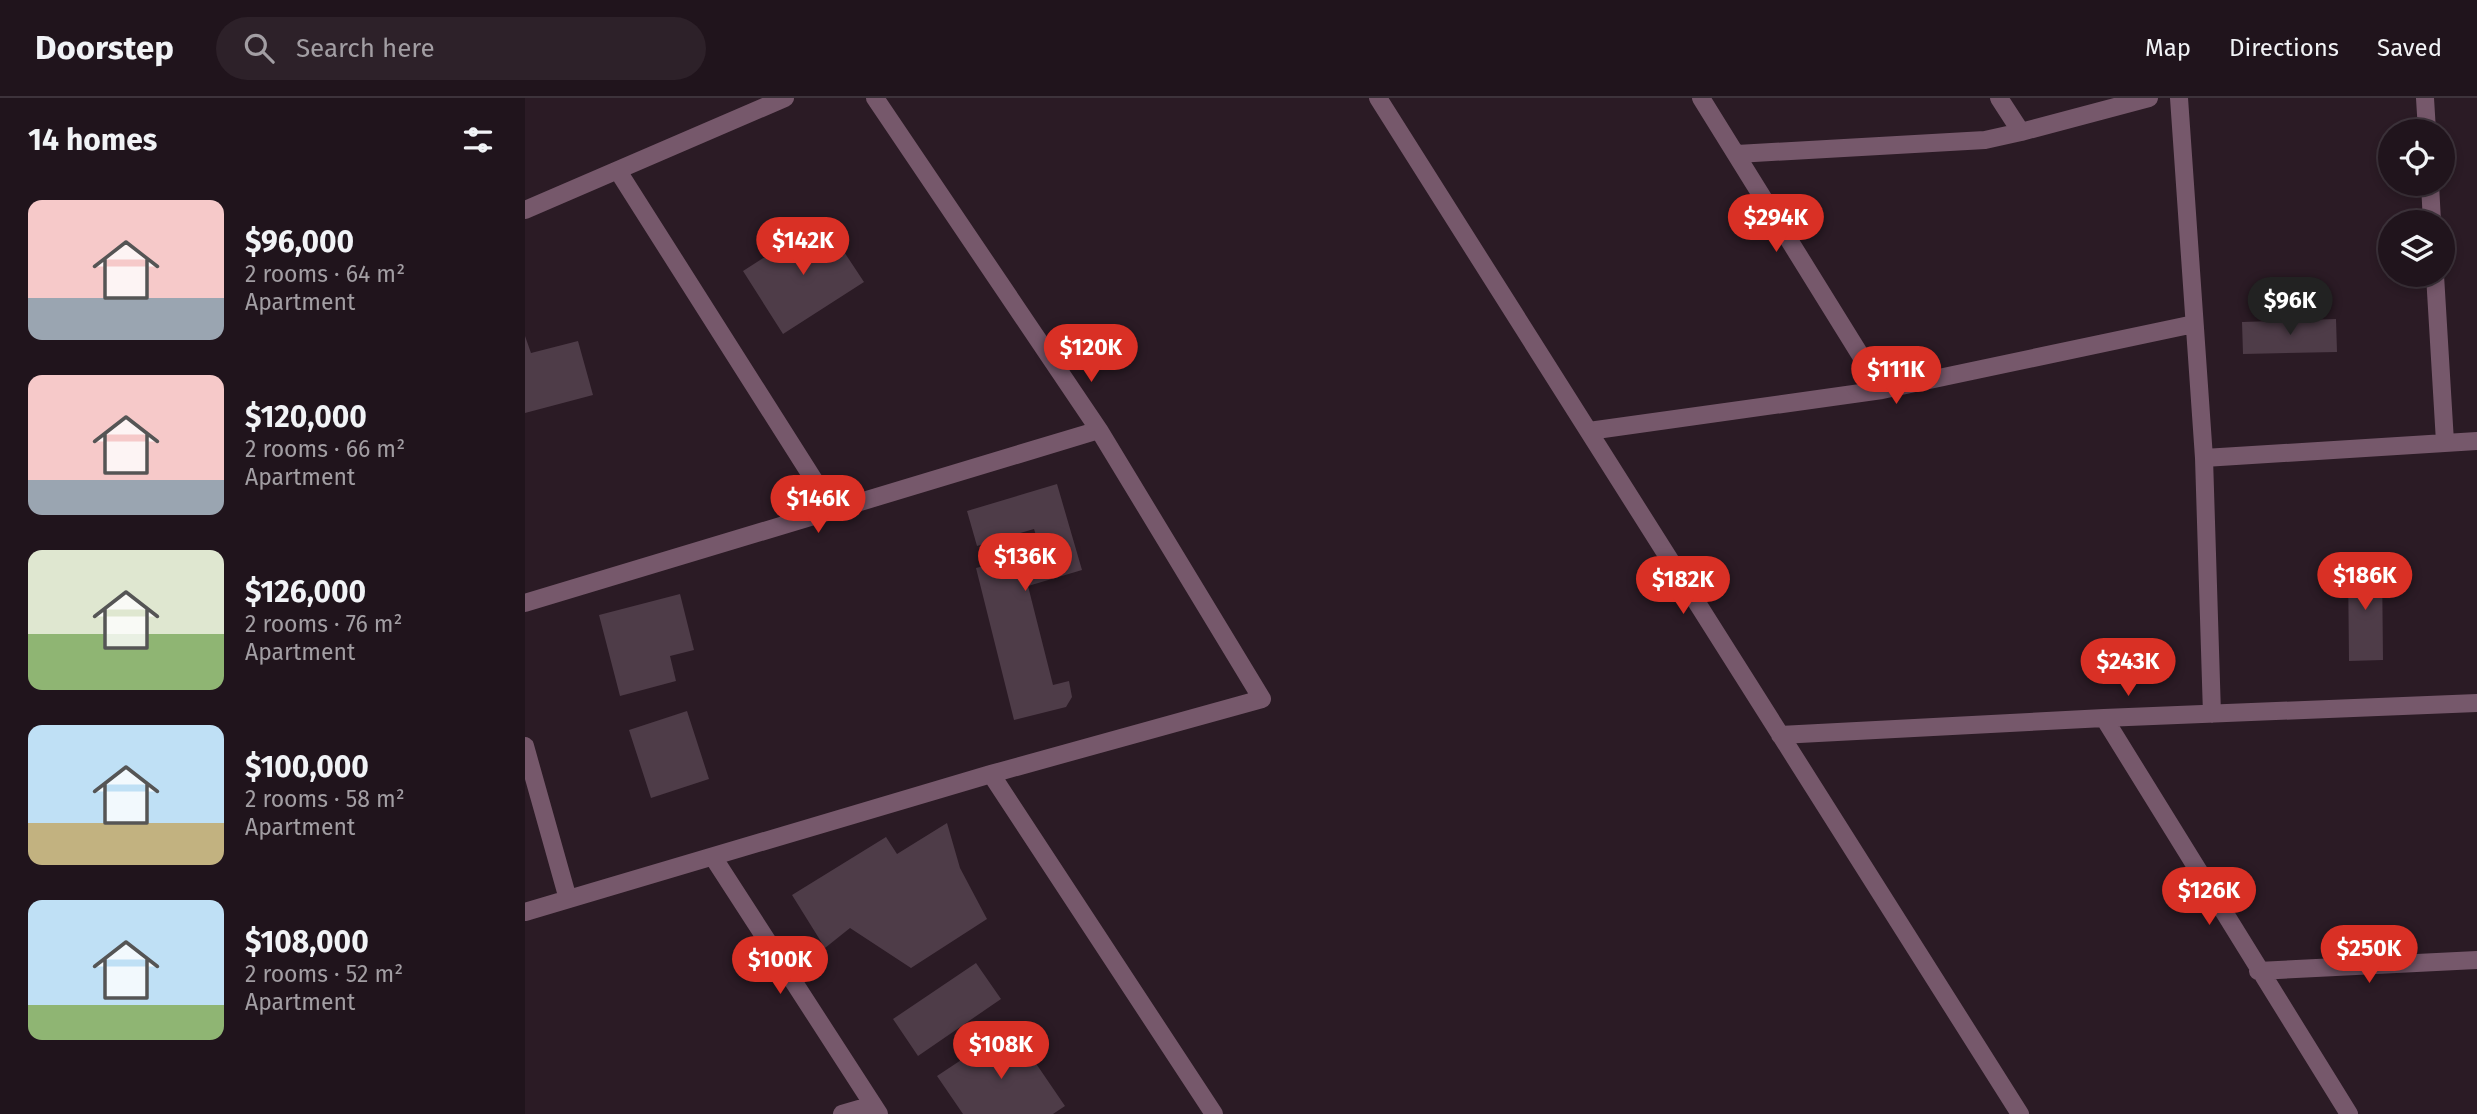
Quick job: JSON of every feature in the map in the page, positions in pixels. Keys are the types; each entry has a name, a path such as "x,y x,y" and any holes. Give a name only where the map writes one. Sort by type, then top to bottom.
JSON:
{"street":[{"path":"525,210 785,98"},
{"path":"525,912 991,774 1262,699 1099,430 875,98"},
{"path":"1378,98 2020,1114"},
{"path":"1701,98 1882,390"},
{"path":"1999,98 2021,132"},
{"path":"1737,154 1985,140 2148,98"},
{"path":"2179,98 2204,458 2212,714"},
{"path":"2425,98 2426,119"},
{"path":"618,171 833,510"},
{"path":"2436,287 2445,442"},
{"path":"1588,431 1882,390 2195,324"},
{"path":"525,603 1099,430"},
{"path":"2204,458 2477,441"},
{"path":"1780,735 2104,718 2477,703"},
{"path":"2104,718 2258,971 2349,1114"},
{"path":"525,746 568,899"},
{"path":"991,774 1214,1114"},
{"path":"713,857 876,1109 842,1114"},
{"path":"2258,971 2477,960"}],"building":[{"path":"823,220 864,282 783,334 743,271"},
{"path":"2336,319 2337,352 2243,354 2242,322"},
{"path":"525,336 531,353 578,341 593,395 525,413"},
{"path":"1057,484 1082,570 1028,586 1053,685 1069,681 1072,697 1066,707 1014,720 976,568 1041,551 1034,529 977,546 967,511"},
{"path":"2382,563 2383,660 2349,661 2348,564"},
{"path":"680,594 694,650 670,656 676,681 620,696 599,615"},
{"path":"687,711 709,779 651,798 629,730"},
{"path":"947,823 960,868 987,919 911,968 850,928 825,948 792,895 886,837 897,854"},
{"path":"976,963 1001,999 918,1056 893,1019"},
{"path":"1011,1027 1065,1106 1053,1114 963,1114 937,1076"}]}
